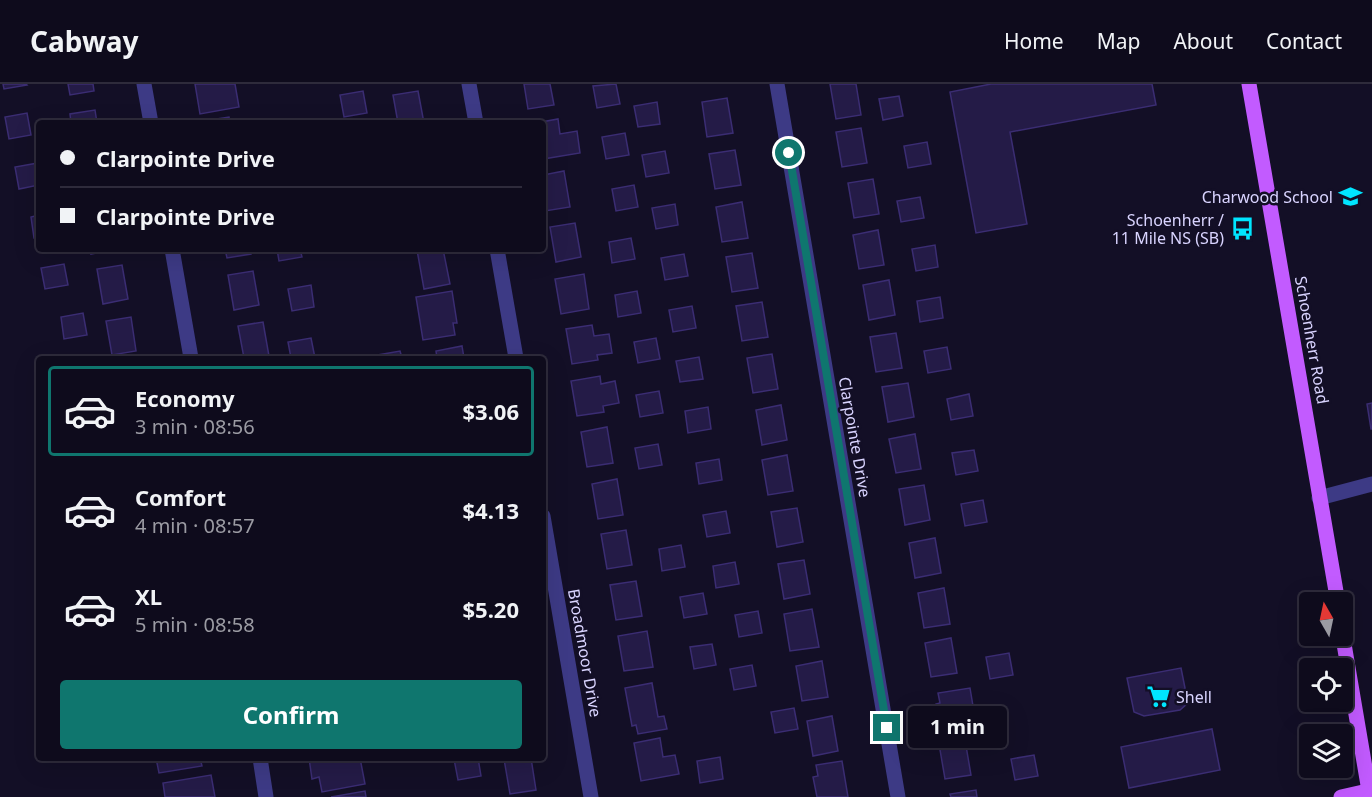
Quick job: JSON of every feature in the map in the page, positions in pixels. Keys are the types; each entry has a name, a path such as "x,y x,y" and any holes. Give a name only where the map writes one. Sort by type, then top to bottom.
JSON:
{"main road":[{"name":"Schoenherr Road","path":"1250,84 1336,592"},
{"path":"1341,797 1370,792 1344,646"}],"street":[{"path":"144,84 150,120"},
{"path":"469,84 475,120"},
{"name":"Clarpointe Drive","path":"777,84 898,797"},
{"path":"173,252 191,356"},
{"path":"498,252 516,356"},
{"path":"1319,498 1372,484"},
{"name":"Broadmoor Drive","path":"546,534 591,797"},
{"path":"260,761 266,797"}],"building":[{"path":"3,84 26,84 27,85 4,89"},
{"path":"68,84 93,84 94,91 70,95"},
{"path":"195,84 235,84 239,107 200,114"},
{"path":"524,84 550,84 554,105 528,109"},
{"path":"616,84 620,104 597,108 593,86"},
{"path":"830,84 856,84 861,115 836,119"},
{"path":"991,84 1152,84 1156,105 1010,132 1027,224 976,233 950,92"},
{"path":"363,91 367,113 344,117 340,95"},
{"path":"418,91 423,120 397,120 393,95"},
{"path":"899,96 903,116 883,120 879,99"},
{"path":"727,98 733,133 707,137 702,102"},
{"path":"657,102 660,124 638,127 634,106"},
{"path":"95,110 97,120 71,120 70,114"},
{"path":"27,113 31,135 9,139 5,117"},
{"path":"229,117 230,120 210,120"},
{"path":"558,119 560,134 577,131 580,153 546,159 546,121"},
{"path":"861,128 867,163 842,167 836,132"},
{"path":"625,133 629,155 606,159 602,137"},
{"path":"927,142 931,164 908,168 904,146"},
{"path":"735,150 741,185 715,189 709,154"},
{"path":"665,151 669,173 646,177 642,155"},
{"path":"36,163 36,186 19,189 15,167"},
{"path":"564,171 570,207 546,211 546,174"},
{"path":"873,179 879,214 854,218 848,183"},
{"path":"634,185 638,207 616,211 612,189"},
{"path":"920,197 924,218 901,222 897,201"},
{"path":"742,202 748,238 722,242 716,207"},
{"path":"675,204 678,225 656,229 652,208"},
{"path":"36,216 36,238 34,238 31,217"},
{"path":"575,223 581,257 556,262 550,227"},
{"path":"878,230 884,265 859,269 853,235"},
{"path":"631,238 635,259 612,263 609,242"},
{"path":"935,245 938,267 916,271 912,249"},
{"path":"226,252 251,252 251,254 227,258"},
{"path":"278,252 301,252 302,257 279,261"},
{"path":"417,252 444,252 450,284 424,289"},
{"path":"752,253 758,288 732,292 726,257"},
{"path":"684,254 688,276 665,280 661,258"},
{"path":"64,264 68,285 45,289 41,268"},
{"path":"122,265 128,299 103,304 97,269"},
{"path":"253,271 259,305 234,310 228,275"},
{"path":"584,274 589,309 561,314 555,279"},
{"path":"889,280 895,315 869,320 863,285"},
{"path":"311,285 314,307 292,311 288,289"},
{"path":"452,291 457,323 453,323 455,335 423,340 416,297"},
{"path":"637,291 641,313 618,317 615,295"},
{"path":"940,297 943,318 920,322 917,301"},
{"path":"762,302 768,337 742,341 736,306"},
{"path":"692,306 696,328 673,332 669,310"},
{"path":"83,313 87,335 64,339 61,317"},
{"path":"131,317 136,351 112,355 106,321"},
{"path":"263,322 269,356 244,356 238,326"},
{"path":"592,325 594,336 609,334 612,353 597,355 598,360 572,364 566,329"},
{"path":"896,333 902,368 876,372 870,337"},
{"path":"311,338 315,356 291,356 288,342"},
{"path":"656,338 660,359 638,363 634,342"},
{"path":"462,346 464,356 437,356 436,351"},
{"path":"947,347 951,369 928,373 924,351"},
{"path":"400,351 401,356 378,356"},
{"path":"772,354 778,389 753,393 747,358"},
{"path":"699,357 703,379 680,382 676,361"},
{"path":"600,376 601,384 615,381 619,403 603,406 604,412 577,416 571,381"},
{"path":"908,383 914,417 888,422 882,387"},
{"path":"659,391 663,413 640,417 636,395"},
{"path":"969,394 973,416 951,420 947,399"},
{"path":"1372,403 1372,429 1371,429 1367,404"},
{"path":"781,405 787,440 762,445 756,410"},
{"path":"708,407 711,429 688,433 685,411"},
{"path":"607,427 613,463 587,467 581,432"},
{"path":"915,434 921,469 896,473 889,439"},
{"path":"658,444 662,465 639,469 635,448"},
{"path":"974,450 978,471 956,475 952,453"},
{"path":"787,455 793,491 768,495 762,460"},
{"path":"719,459 722,480 699,484 696,463"},
{"path":"617,479 623,515 598,519 592,484"},
{"path":"924,485 930,520 905,525 899,489"},
{"path":"983,500 987,522 965,526 961,504"},
{"path":"797,508 803,542 777,547 771,512"},
{"path":"726,511 730,533 707,537 703,515"},
{"path":"626,530 632,565 607,569 601,534"},
{"path":"935,538 941,573 915,578 909,543"},
{"path":"681,545 685,567 662,571 659,549"},
{"path":"804,560 810,594 784,599 778,564"},
{"path":"735,562 739,584 716,588 713,566"},
{"path":"636,581 642,616 616,620 610,585"},
{"path":"944,588 950,624 924,628 918,593"},
{"path":"703,593 707,614 684,618 680,597"},
{"path":"812,609 819,647 790,651 784,614"},
{"path":"758,611 762,633 739,637 735,615"},
{"path":"647,631 653,667 624,671 618,636"},
{"path":"951,638 957,673 931,677 925,643"},
{"path":"712,644 716,665 694,669 690,647"},
{"path":"1009,653 1013,675 990,679 986,657"},
{"path":"822,661 828,697 802,701 796,666"},
{"path":"752,665 756,686 734,690 730,669"},
{"path":"1181,668 1188,703 1180,710 1144,716 1134,712 1127,678"},
{"path":"652,683 658,717 664,716 667,729 638,734 636,725 632,726 625,688"},
{"path":"970,688 977,730 941,737 936,704 940,703 938,693"},
{"path":"794,708 798,729 775,733 771,712"},
{"path":"832,716 838,751 813,756 807,721"},
{"path":"1212,729 1220,770 1129,788 1121,747"},
{"path":"660,738 663,757 675,755 679,774 641,781 634,743"},
{"path":"965,740 971,775 945,779 939,744"},
{"path":"1034,755 1038,776 1015,780 1011,759"},
{"path":"720,757 723,779 700,783 697,761"},
{"path":"157,761 201,761 202,766 159,773"},
{"path":"309,761 361,761 365,784 322,792 319,777 312,779"},
{"path":"454,761 478,761 481,776 458,780"},
{"path":"504,761 531,761 536,790 510,794"},
{"path":"842,761 848,797 817,797 813,777 818,776 816,765"},
{"path":"211,775 215,797 165,797 163,783"},
{"path":"976,790 977,797 951,797 950,794"},
{"path":"365,791 366,797 331,797"}],"place":[{"name":"Charwood School","path":"1351,197"},
{"name":"Schoenherr / 11 Mile NS (SB)","path":"1242,229"},
{"name":"Shell","path":"1158,697"}],"route":[{"path":"789,153 887,728"}]}
